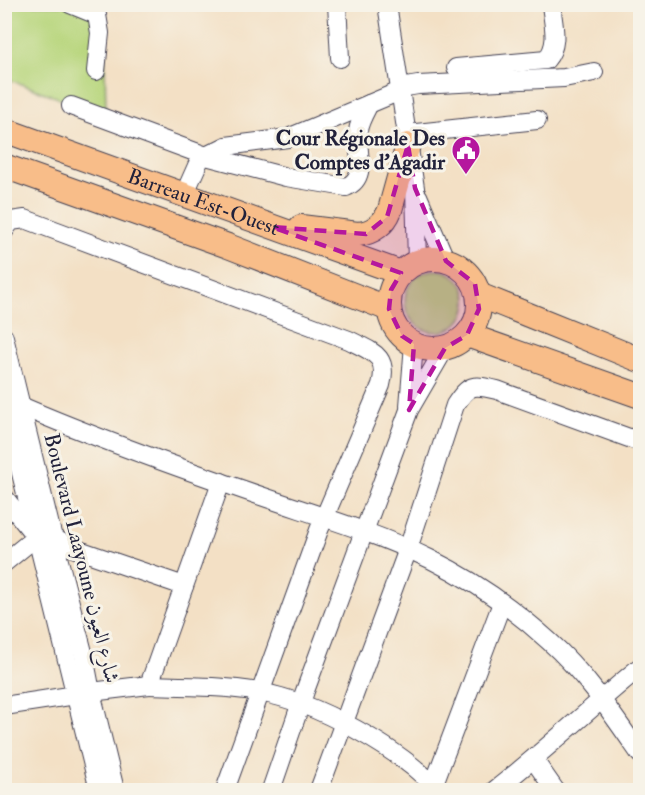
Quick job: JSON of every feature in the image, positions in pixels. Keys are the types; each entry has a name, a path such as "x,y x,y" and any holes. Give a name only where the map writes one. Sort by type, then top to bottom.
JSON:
{"main road":[{"name":"Barreau Est-Ouest","path":"4,130 272,227 409,267"},
{"path":"272,227 309,227 348,234 366,234 379,226 387,217 408,140"},
{"name":"Barreau Est-Ouest","path":"4,166 199,235 389,309"},
{"path":"4,181 29,175"},
{"path":"432,259 447,261 460,267 469,275 479,295 479,309 475,323 467,335 457,343 445,348 429,349 414,344 402,336 393,324 389,309 391,290 409,267 432,259"},
{"path":"479,295 640,360"},
{"path":"467,335 640,396"}],"street":[{"path":"70,4 97,15 100,33 96,72"},
{"path":"337,4 340,58"},
{"path":"387,4 415,188 409,267"},
{"path":"456,68 546,60 553,52 555,40 551,4"},
{"path":"184,195 200,159 226,146 288,138 400,90 418,85 564,78 594,72"},
{"path":"72,106 206,156 286,177 346,187 353,184 360,176 358,129 369,104"},
{"path":"408,140 537,120"},
{"path":"415,188 447,261"},
{"path":"4,231 12,220 24,219 349,340 377,355 384,368 381,385 324,518 225,790"},
{"name":"Boulevard Laayoune شارع العيون","path":"4,337 13,405 45,537 84,693 115,790"},
{"path":"409,410 414,344"},
{"path":"271,790 409,410 445,348"},
{"path":"319,790 408,549 455,405 465,390 472,386 479,386 497,390 640,442"},
{"path":"13,405 221,482 365,532 408,549 460,575 502,603 552,643 602,699 640,754"},
{"path":"149,684 221,482"},
{"path":"4,497 45,537 184,586"},
{"path":"4,563 45,537"},
{"path":"4,706 149,684 260,692 343,722 396,756 436,788 502,603"},
{"path":"495,790 534,760 640,667"},
{"name":"Boulevard Laayoune شارع العيون","path":"84,693 99,790"},
{"path":"534,760 555,790"}],"highlighted area":[{"path":"408,145 415,188 446,261 475,284 479,309 467,335 445,348 409,410 414,344 402,336 389,309 391,290 401,273 272,227 366,234 387,217"}],"green space":[{"path":"4,5 104,5 106,116 5,78"},
{"path":"430,270 442,270 458,279 465,289 467,301 465,313 458,323 442,332 430,332 419,327 410,318 405,307 405,295 410,284 419,275"}],"place":[{"name":"Cour Régionale Des Comptes d'Agadir","path":"466,176"}]}
